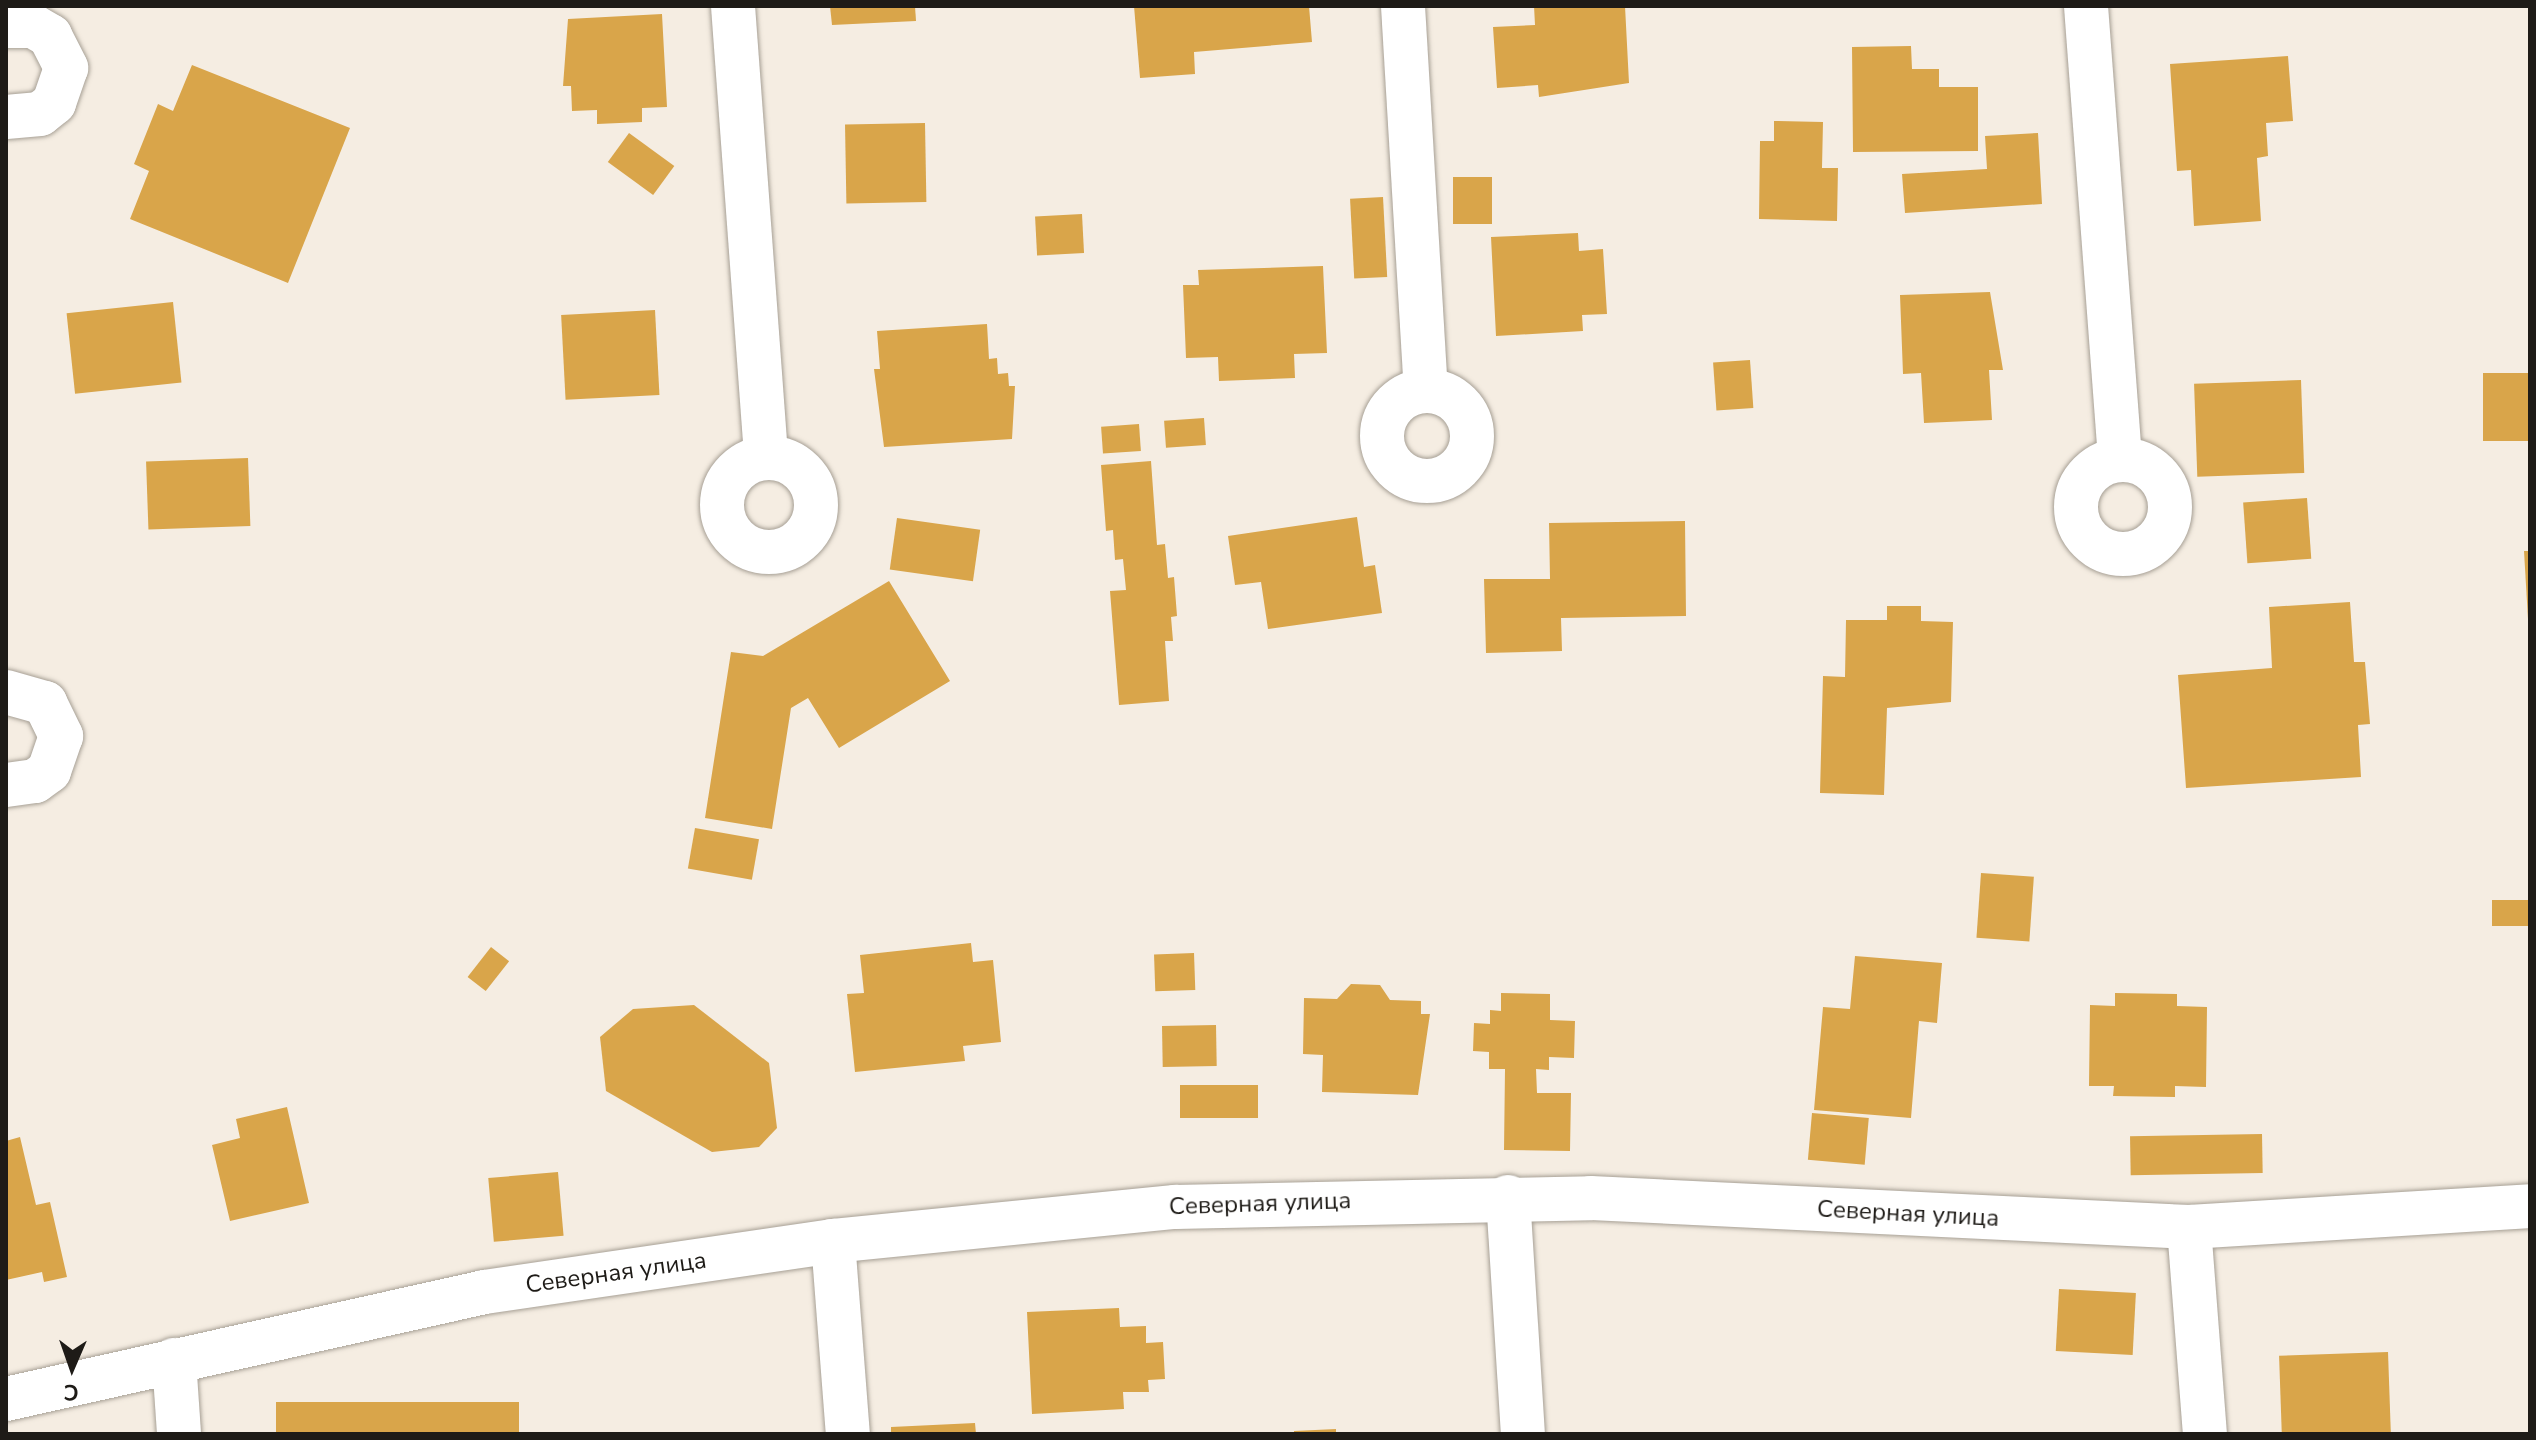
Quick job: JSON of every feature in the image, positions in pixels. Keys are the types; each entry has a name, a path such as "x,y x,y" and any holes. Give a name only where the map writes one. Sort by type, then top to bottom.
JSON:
{"street":[{"path":"733,6 766,457"},
{"path":"1403,6 1426,390"},
{"path":"2086,6 2120,459"},
{"path":"6,26 33,26 50,36 66,68 54,103 40,114 6,117"},
{"path":"6,692 45,703 61,736 49,771 35,781 6,785"},
{"path":"1508,1197 1523,1434"},
{"name":"Северная улица","path":"6,1399 484,1292 833,1241 1175,1207 1508,1197 2189,1227 2530,1206"},
{"path":"2189,1227 2205,1434"},
{"path":"833,1241 848,1434"},
{"path":"174,1360 179,1434"}],"building":[{"path":"830,6 915,6 916,21 832,25"},
{"path":"1134,6 1309,6 1312,42 1194,52 1195,74 1140,78"},
{"path":"1534,6 1625,6 1629,83 1539,97 1538,85 1497,88 1493,27 1535,25"},
{"path":"662,14 667,107 642,108 642,122 597,124 597,110 572,111 571,86 563,86 568,19"},
{"path":"1911,46 1912,69 1939,69 1939,87 1978,87 1978,151 1853,152 1852,47"},
{"path":"2288,56 2293,121 2266,123 2268,156 2257,158 2261,221 2194,226 2191,170 2177,171 2170,64"},
{"path":"192,65 350,128 288,283 130,219 149,171 134,164 158,104 173,111"},
{"path":"1774,121 1823,122 1822,168 1838,168 1837,221 1759,219 1760,141 1774,141"},
{"path":"925,123 926,202 846,203 845,124"},
{"path":"629,133 674,166 653,195 608,162"},
{"path":"2038,133 2042,204 1905,213 1902,174 1987,169 1985,136"},
{"path":"1453,177 1492,177 1492,224 1453,224"},
{"path":"1383,197 1387,277 1354,279 1350,199"},
{"path":"1082,214 1084,253 1037,255 1035,216"},
{"path":"1578,233 1579,251 1603,249 1607,314 1582,315 1583,331 1496,336 1491,237"},
{"path":"1323,266 1327,353 1294,354 1295,378 1219,381 1218,357 1186,358 1183,285 1199,285 1198,270"},
{"path":"1990,292 2003,370 1989,370 1992,420 1924,423 1921,373 1903,374 1900,295"},
{"path":"173,302 181,383 75,394 67,313"},
{"path":"655,310 659,395 566,400 561,315"},
{"path":"987,324 989,359 997,358 998,374 1008,373 1009,386 1015,386 1012,439 884,447 874,369 880,369 877,331"},
{"path":"1750,360 1753,408 1716,410 1713,363"},
{"path":"2483,373 2530,373 2530,441 2483,441"},
{"path":"2301,380 2304,473 2197,477 2194,384"},
{"path":"1204,418 1206,445 1166,448 1164,421"},
{"path":"1139,424 1141,451 1103,454 1101,427"},
{"path":"248,458 250,526 148,530 146,462"},
{"path":"1151,461 1157,545 1165,544 1168,578 1174,577 1177,616 1171,617 1173,641 1165,641 1169,701 1119,705 1110,591 1126,590 1123,559 1115,560 1113,530 1106,531 1101,465"},
{"path":"2307,498 2311,559 2247,563 2243,502"},
{"path":"1357,517 1364,567 1375,565 1382,613 1268,629 1261,582 1235,585 1228,536"},
{"path":"897,518 980,530 973,581 890,569"},
{"path":"1685,521 1686,616 1561,618 1562,651 1486,653 1484,579 1550,579 1549,523"},
{"path":"2524,551 2530,551 2530,619 2528,619"},
{"path":"889,581 950,681 839,748 808,698 791,708 772,829 705,818 731,652 763,656"},
{"path":"2350,602 2354,662 2365,662 2370,724 2358,725 2361,777 2186,788 2178,675 2272,668 2269,607"},
{"path":"1887,606 1921,606 1921,621 1953,622 1951,702 1887,708 1884,795 1820,793 1823,676 1845,677 1846,620 1887,620"},
{"path":"695,828 759,839 752,880 688,868"},
{"path":"1981,873 2034,877 2029,942 1976,938"},
{"path":"2492,900 2530,900 2530,926 2492,926"},
{"path":"971,943 973,962 993,960 1001,1042 963,1046 965,1061 855,1072 847,994 864,993 860,955"},
{"path":"491,947 509,961 486,991 468,977"},
{"path":"1194,953 1195,990 1155,991 1154,954"},
{"path":"1855,956 1942,963 1937,1023 1919,1021 1911,1118 1814,1110 1823,1007 1850,1009"},
{"path":"1351,984 1380,985 1390,1000 1421,1001 1421,1014 1430,1014 1418,1095 1322,1092 1323,1055 1303,1054 1304,998 1337,999"},
{"path":"1501,993 1550,994 1550,1020 1575,1021 1574,1058 1549,1057 1549,1070 1536,1069 1537,1093 1571,1093 1570,1151 1504,1150 1505,1069 1489,1069 1489,1052 1473,1051 1474,1023 1490,1024 1490,1010 1501,1011"},
{"path":"2115,993 2177,994 2177,1006 2207,1007 2206,1087 2175,1086 2175,1097 2113,1096 2114,1086 2089,1086 2090,1005 2115,1006"},
{"path":"694,1005 769,1063 777,1128 759,1147 712,1152 606,1091 600,1037 633,1009"},
{"path":"1216,1025 1217,1066 1163,1067 1162,1026"},
{"path":"1180,1085 1258,1085 1258,1118 1180,1118"},
{"path":"287,1107 309,1203 230,1221 212,1145 240,1138 236,1119"},
{"path":"1812,1113 1869,1118 1865,1165 1808,1160"},
{"path":"2262,1134 2263,1173 2131,1175 2130,1136"},
{"path":"20,1137 36,1205 50,1202 67,1277 44,1282 42,1272 6,1280 6,1141"},
{"path":"558,1172 564,1236 494,1242 488,1178"},
{"path":"2059,1289 2136,1293 2133,1355 2056,1351"},
{"path":"1119,1308 1120,1327 1146,1326 1146,1343 1163,1342 1165,1379 1148,1380 1149,1392 1123,1392 1124,1409 1032,1414 1027,1312"},
{"path":"2388,1352 2391,1434 2282,1434 2279,1356"},
{"path":"276,1402 519,1402 519,1434 276,1434"},
{"path":"975,1423 976,1434 891,1434 891,1427"},
{"path":"1336,1429 1336,1434 1294,1434 1294,1431"}]}
